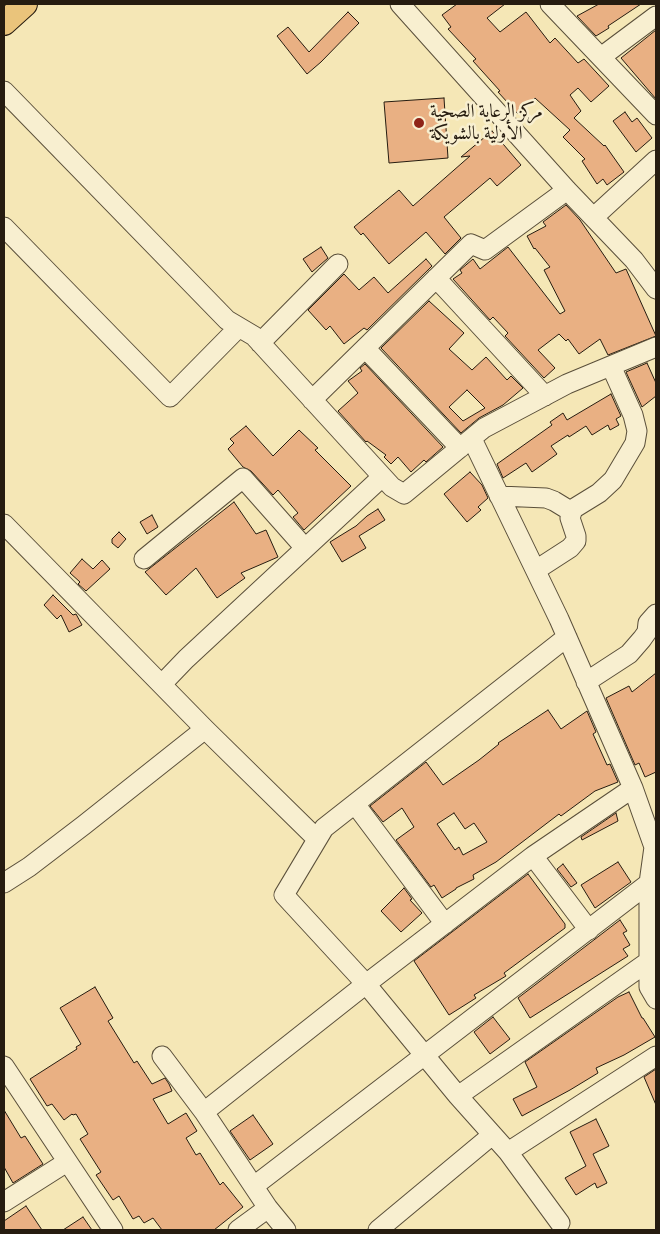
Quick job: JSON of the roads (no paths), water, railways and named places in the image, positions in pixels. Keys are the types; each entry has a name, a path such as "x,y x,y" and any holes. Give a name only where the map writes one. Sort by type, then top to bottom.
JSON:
{"main road":[{"path":"4,23 25,4"}],"street":[{"path":"400,4 634,260 656,290"},
{"path":"550,4 656,115"},
{"path":"601,57 656,16"},
{"path":"4,91 227,320 254,336 382,477 392,487 404,494 484,428 567,384 656,347"},
{"path":"594,218 656,160"},
{"path":"312,400 471,244 485,250 568,190"},
{"path":"4,227 170,397 239,327"},
{"path":"260,343 338,264"},
{"path":"436,278 545,396"},
{"path":"365,348 466,443 499,496 567,637 633,788 655,847 649,883 649,987 656,1000"},
{"path":"536,570 570,548 576,541 570,518 572,512 599,493 613,480 635,443 637,431 633,414 610,366"},
{"path":"162,684 186,659 382,477"},
{"path":"144,559 243,478 304,548"},
{"path":"499,496 546,498 572,512"},
{"path":"4,524 317,839"},
{"path":"586,682 629,654 647,632 648,624 656,614"},
{"path":"560,1223 508,1152 458,1096 366,984 284,895 324,828 567,637"},
{"path":"4,884 84,825 205,728"},
{"path":"204,1112 366,984 533,856 633,788"},
{"path":"355,804 445,924"},
{"path":"533,856 589,930"},
{"path":"254,1186 649,883"},
{"path":"458,1096 649,961"},
{"path":"162,1056 204,1112 268,1208 286,1230"},
{"path":"508,1152 656,1056"},
{"path":"5,1072 113,1230"},
{"path":"378,1230 492,1136"},
{"path":"4,1202 67,1162"},
{"path":"238,1230 268,1208"}],"place":[{"name":"مركز الرعاية الصحية الأولية بالشويكة","path":"419,123"}]}
